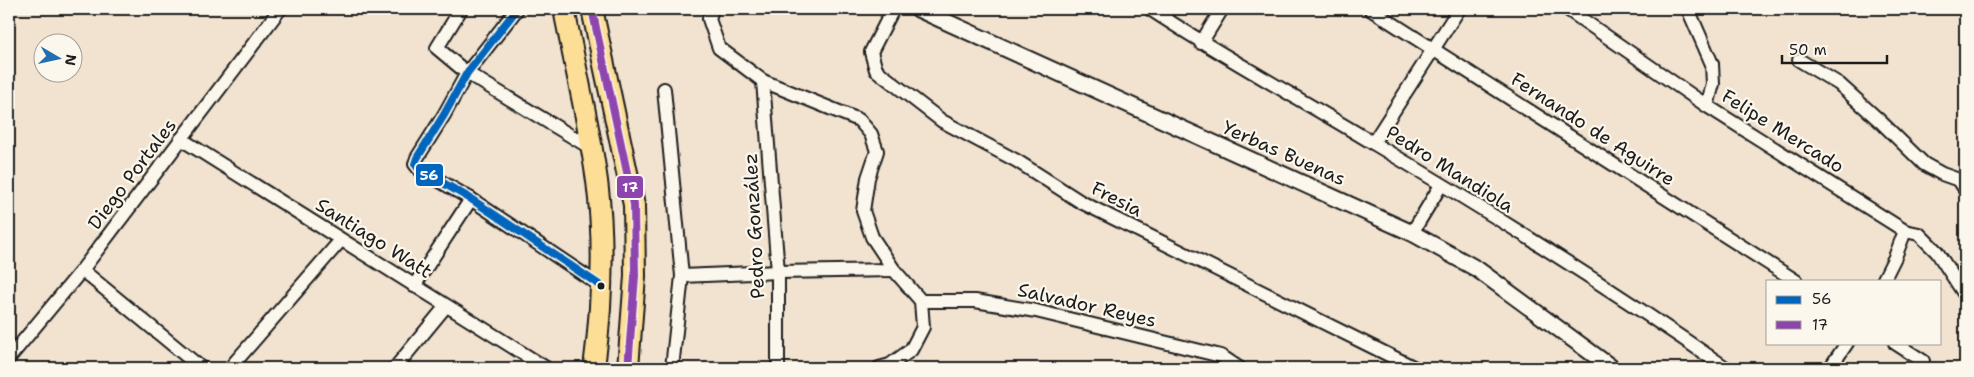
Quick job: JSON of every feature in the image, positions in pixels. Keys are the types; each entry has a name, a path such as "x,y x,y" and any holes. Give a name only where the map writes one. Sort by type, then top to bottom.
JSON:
{"main road":[{"path":"564,9 597,182 600,217 601,286 594,368"},
{"path":"592,9 634,205 635,276 628,368"}],"street":[{"name":"Diego Portales","path":"9,358 82,270 280,9"},
{"path":"461,9 437,48 467,73 591,148"},
{"path":"517,9 467,73 415,164 419,169 471,199 601,286"},
{"path":"712,9 709,19 719,48 762,81 859,120 871,134 877,151 868,178 863,211 872,237 894,270 921,302 923,327 911,350 890,365 879,368"},
{"name":"Fresia","path":"893,9 871,52 876,70 942,121 1017,160 1080,202 1415,368"},
{"name":"Yerbas Buenas","path":"918,9 1412,233 1477,269 1612,368"},
{"name":"Pedro Mandiola","path":"1150,9 1201,43 1373,143 1647,313 1726,368"},
{"path":"1201,43 1222,9"},
{"name":"Fernando de Aguirre","path":"1370,9 1794,280"},
{"path":"1373,143 1458,9"},
{"name":"Felipe Mercado","path":"1567,9 1707,106 1905,231 1918,234 1937,252 1965,295"},
{"path":"1688,9 1712,64 1713,84 1707,106"},
{"path":"1799,60 1839,84 1924,164 1942,174 1959,180 1965,189"},
{"name":"Pedro González","path":"762,81 778,272 778,368"},
{"path":"664,89 682,276 672,368"},
{"name":"Santiago Watt","path":"181,139 546,368"},
{"path":"1412,233 1441,185"},
{"path":"414,286 471,199"},
{"path":"1884,280 1905,231"},
{"path":"230,368 341,240"},
{"path":"82,270 201,368"},
{"path":"682,276 894,270"},
{"name":"Salvador Reyes","path":"921,302 975,301 1036,311 1220,356 1240,368"},
{"path":"395,368 446,306"},
{"path":"1830,368 1846,344"},
{"path":"1897,344 1923,361"}],"transit line":[{"name":"56","path":"517,9 467,73 415,164 419,169 471,199 601,286"},
{"name":"17","path":"592,9 634,205 635,276 628,368"}]}
